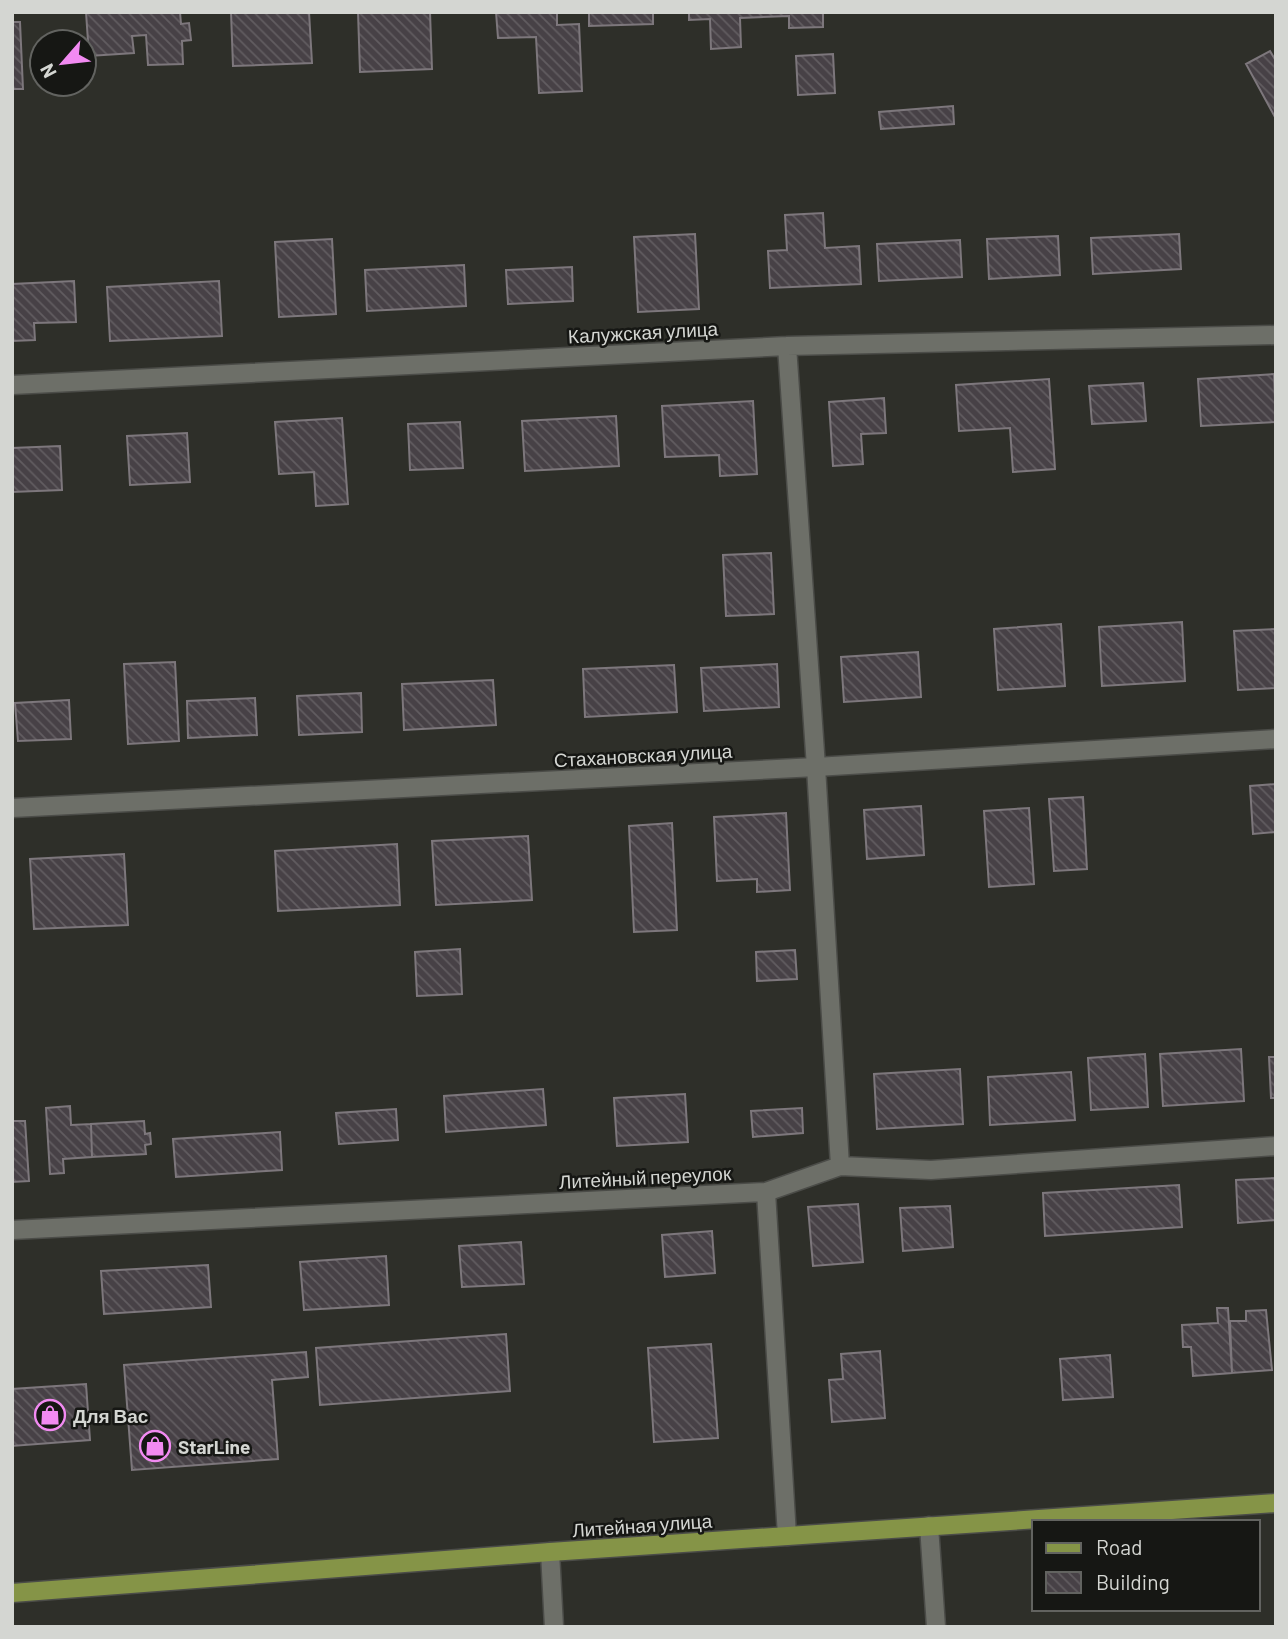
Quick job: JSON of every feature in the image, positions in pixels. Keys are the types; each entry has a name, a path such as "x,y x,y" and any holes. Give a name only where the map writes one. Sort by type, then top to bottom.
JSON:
{"main road":[{"name":"Литейная улица","path":"15,1594 550,1552 1276,1503"}],"street":[{"name":"Калужская улица","path":"12,385 787,346 1276,335"},
{"path":"787,346 840,1166"},
{"name":"Стахановская улица","path":"12,808 816,767 1276,739"},
{"name":"Литейный переулок","path":"12,1230 766,1192 840,1166 931,1170 1276,1146"},
{"path":"766,1192 787,1536"},
{"path":"929,1526 936,1627"},
{"path":"550,1552 554,1627"}],"building":[{"path":"86,12 180,12 181,24 189,23 191,40 182,41 183,64 148,65 146,35 132,36 134,53 98,55 98,28 87,28"},
{"path":"231,12 309,12 312,63 233,66"},
{"path":"358,12 430,12 432,69 360,72"},
{"path":"496,12 557,12 557,25 579,24 582,91 539,93 536,37 498,38"},
{"path":"589,12 653,12 653,24 589,26"},
{"path":"689,12 823,12 823,27 789,28 789,16 740,18 741,47 711,49 710,19 689,20"},
{"path":"12,22 20,22 23,89 12,89"},
{"path":"1270,51 1276,61 1276,119 1246,64"},
{"path":"833,54 835,93 798,95 796,56"},
{"path":"953,106 954,124 881,129 879,112"},
{"path":"823,213 825,248 859,246 861,284 770,288 768,251 787,250 785,215"},
{"path":"695,234 699,309 638,312 634,237"},
{"path":"1179,234 1181,269 1093,274 1091,238"},
{"path":"1058,236 1060,275 989,279 987,239"},
{"path":"332,239 336,314 279,317 275,242"},
{"path":"960,240 962,277 879,281 877,244"},
{"path":"464,265 466,306 367,311 365,270"},
{"path":"572,267 573,301 508,304 506,270"},
{"path":"74,281 76,322 34,323 35,340 12,341 12,284"},
{"path":"219,281 222,336 110,341 107,287"},
{"path":"1274,374 1276,422 1201,426 1198,379"},
{"path":"1049,379 1055,469 1013,472 1010,428 959,431 956,385"},
{"path":"1143,383 1146,421 1092,424 1089,386"},
{"path":"884,398 886,433 861,434 863,464 833,466 829,402"},
{"path":"753,401 757,474 720,476 719,455 665,457 662,406"},
{"path":"616,416 619,466 525,471 522,421"},
{"path":"342,418 348,504 316,506 314,472 279,474 275,422"},
{"path":"460,422 463,468 410,470 408,424"},
{"path":"187,433 190,482 130,485 127,436"},
{"path":"60,446 62,490 12,492 12,448"},
{"path":"771,553 774,614 726,616 723,555"},
{"path":"1182,622 1185,681 1102,686 1099,627"},
{"path":"1061,624 1065,686 998,690 994,629"},
{"path":"1276,629 1276,688 1238,690 1234,631"},
{"path":"918,652 921,697 844,702 841,657"},
{"path":"175,662 179,741 128,744 124,664"},
{"path":"777,664 779,707 704,711 701,668"},
{"path":"674,665 677,712 585,717 583,669"},
{"path":"493,680 496,725 404,730 402,684"},
{"path":"361,693 362,732 299,735 297,696"},
{"path":"255,698 257,735 188,738 187,701"},
{"path":"69,700 71,739 18,741 15,703"},
{"path":"1276,784 1276,832 1253,834 1250,786"},
{"path":"1083,797 1087,869 1054,871 1049,799"},
{"path":"921,806 924,855 867,859 864,810"},
{"path":"1029,808 1034,884 989,887 984,811"},
{"path":"786,813 790,890 757,892 757,879 717,881 714,817"},
{"path":"672,823 677,930 634,932 629,826"},
{"path":"528,836 532,900 436,905 432,841"},
{"path":"397,844 400,905 278,911 275,851"},
{"path":"124,854 128,925 34,929 30,859"},
{"path":"460,949 462,994 417,996 415,952"},
{"path":"795,950 797,979 757,981 756,952"},
{"path":"1241,1049 1244,1101 1163,1106 1160,1054"},
{"path":"1145,1054 1148,1107 1091,1110 1088,1058"},
{"path":"1269,1057 1276,1057 1276,1098 1271,1098"},
{"path":"960,1069 963,1124 877,1129 874,1074"},
{"path":"1071,1072 1075,1120 990,1125 988,1077"},
{"path":"543,1089 546,1125 446,1132 444,1096"},
{"path":"685,1094 688,1142 617,1146 614,1098"},
{"path":"70,1106 71,1125 91,1124 92,1157 63,1159 64,1173 50,1174 46,1108"},
{"path":"802,1108 803,1133 753,1137 751,1111"},
{"path":"396,1109 398,1140 339,1144 336,1113"},
{"path":"12,1121 25,1121 29,1181 12,1182"},
{"path":"144,1121 145,1134 150,1133 151,1144 145,1145 146,1154 92,1157 91,1124"},
{"path":"280,1132 282,1170 176,1177 173,1139"},
{"path":"1276,1178 1276,1220 1238,1223 1236,1180"},
{"path":"1179,1185 1182,1227 1045,1236 1043,1193"},
{"path":"858,1204 863,1262 813,1266 808,1207"},
{"path":"950,1206 953,1247 903,1251 900,1208"},
{"path":"712,1231 715,1273 665,1277 662,1235"},
{"path":"521,1242 524,1284 462,1287 459,1246"},
{"path":"386,1256 389,1305 304,1310 300,1262"},
{"path":"208,1265 211,1307 104,1314 101,1271"},
{"path":"1217,1308 1228,1308 1232,1373 1193,1376 1191,1347 1183,1347 1182,1325 1218,1323"},
{"path":"1266,1310 1272,1370 1232,1373 1230,1321 1246,1321 1246,1311"},
{"path":"506,1334 510,1391 320,1405 316,1348"},
{"path":"711,1344 718,1438 654,1442 648,1348"},
{"path":"880,1351 885,1418 832,1422 829,1380 843,1379 841,1354"},
{"path":"306,1352 308,1377 272,1380 278,1459 132,1470 124,1365"},
{"path":"1110,1355 1113,1397 1063,1400 1060,1359"},
{"name":"Для Вас","path":"86,1384 90,1440 12,1446 12,1389"}],"place":[{"name":"Для Вас","path":"50,1415"},
{"name":"StarLine","path":"155,1446"}]}
